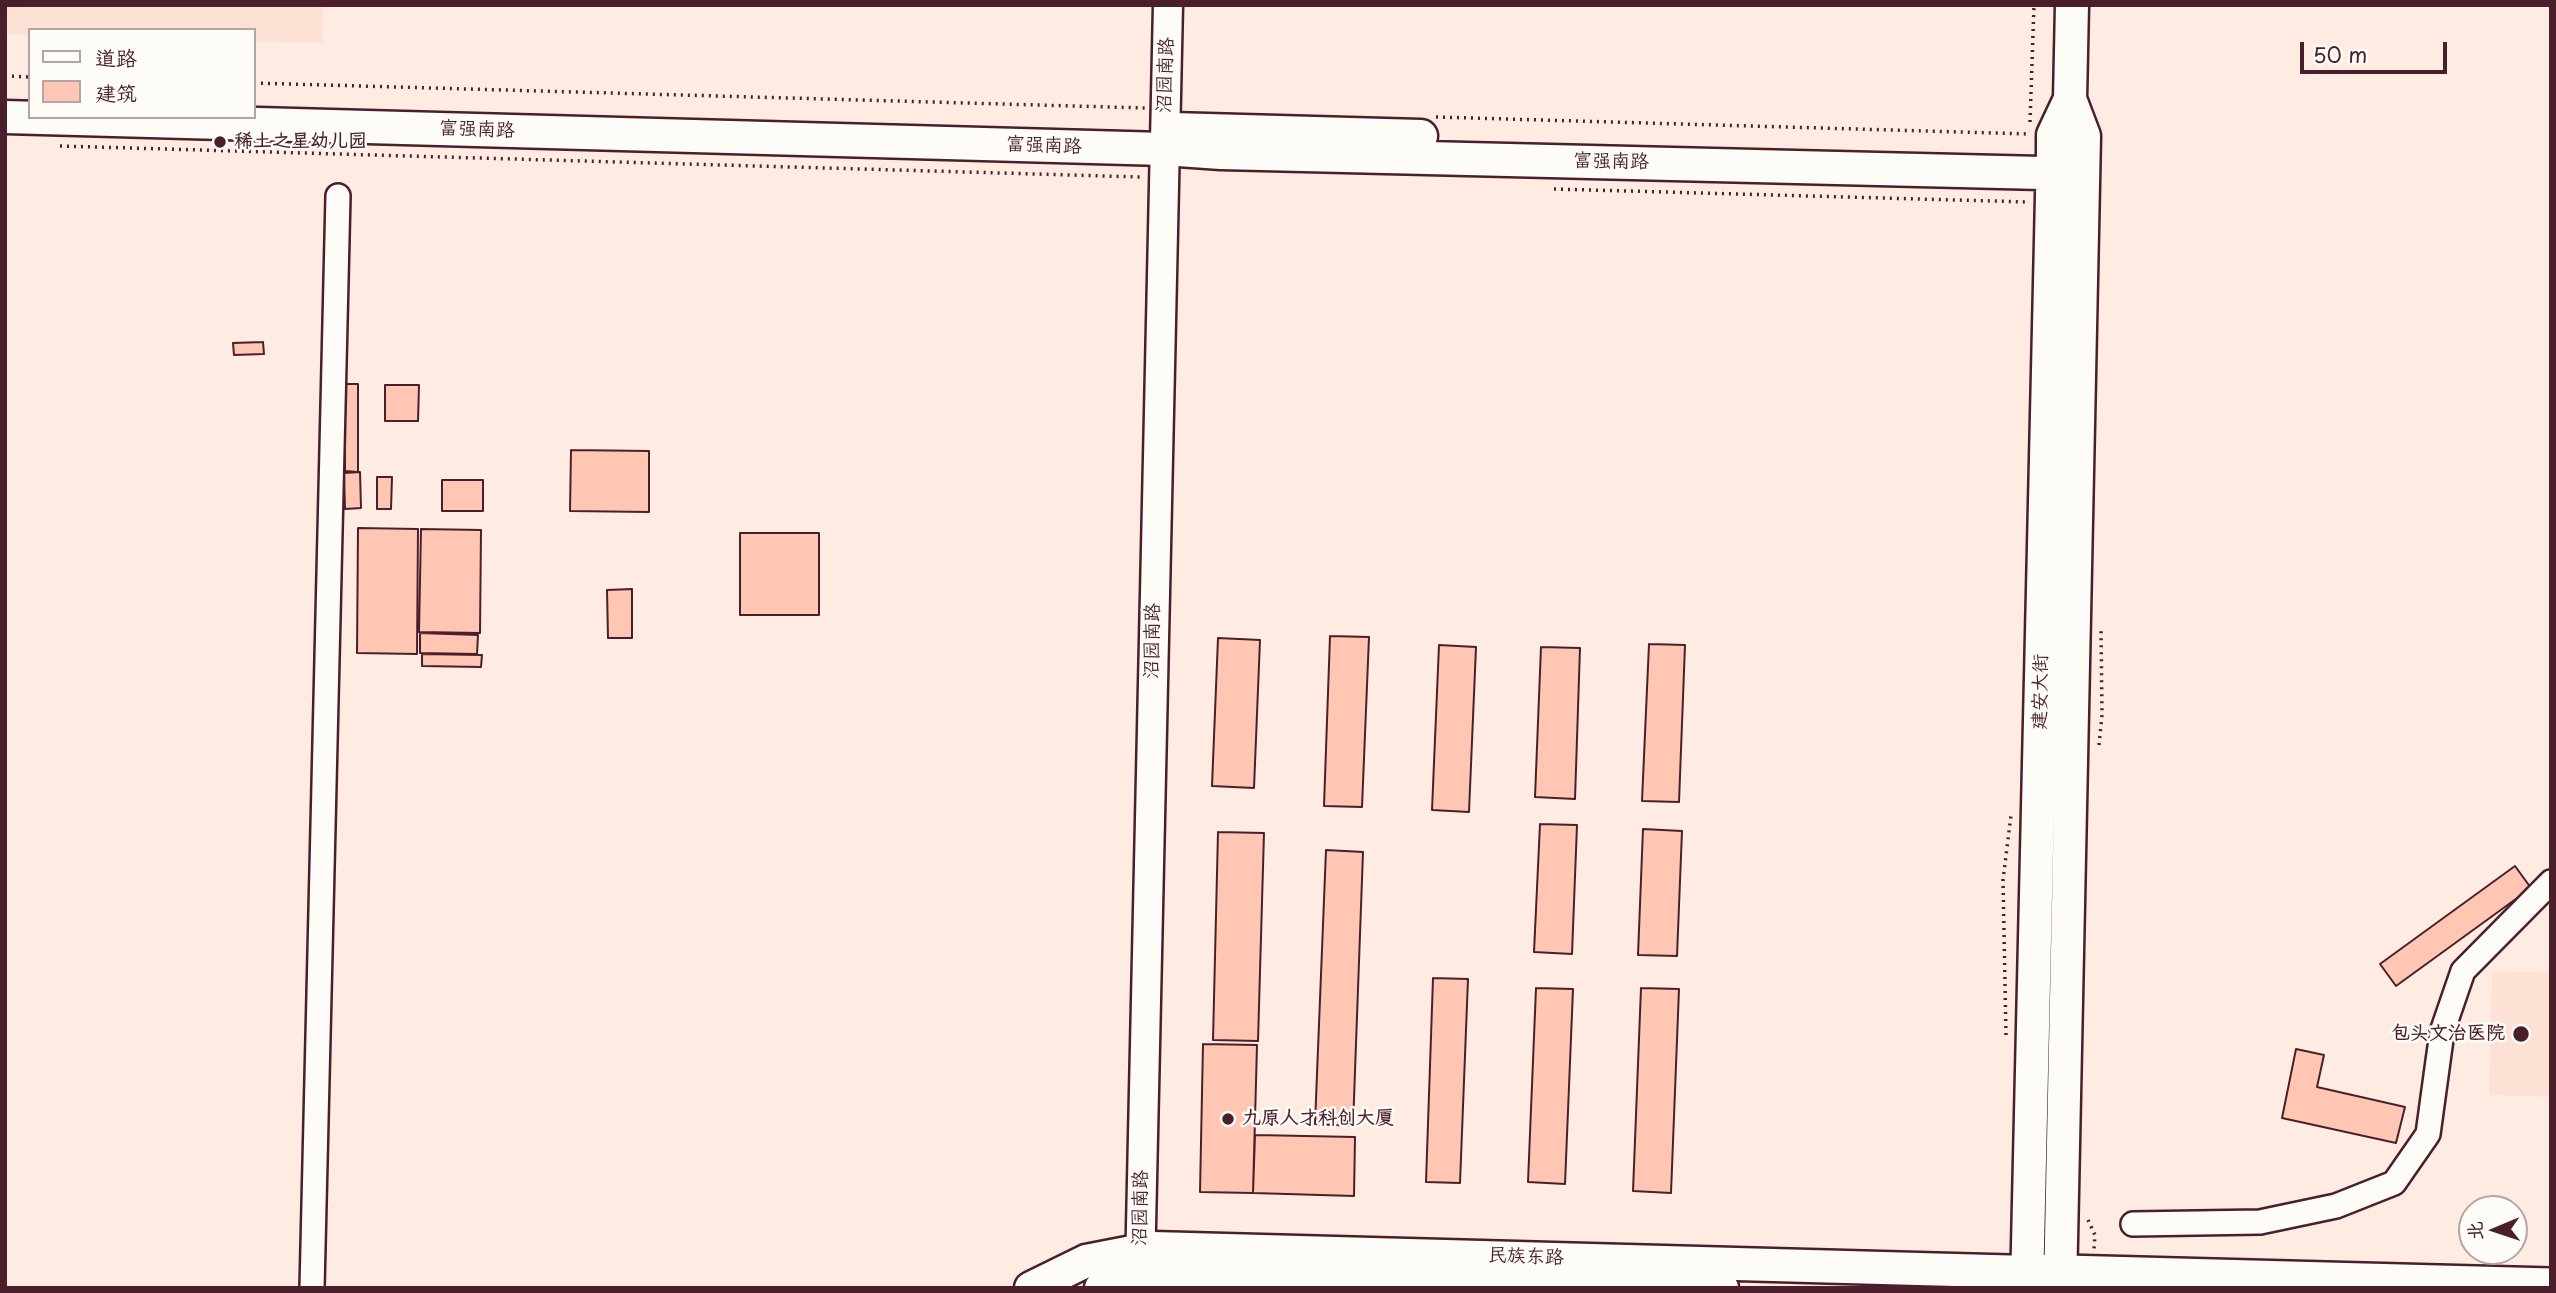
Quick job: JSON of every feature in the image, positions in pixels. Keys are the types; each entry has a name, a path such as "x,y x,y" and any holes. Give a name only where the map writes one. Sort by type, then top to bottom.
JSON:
{"main road":[{"name":"建安大街","path":"2044,1280 2065,171 2084,136 2070,99 2073,5"},
{"path":"5,96 28,97"},
{"name":"富强南路","path":"256,103 1164,152"},
{"name":"富强南路","path":"5,117 28,118"},
{"name":"富强南路","path":"71,119 1164,152 2065,171"},
{"name":"建安大街","path":"2044,1280 2065,171"},
{"name":"民族东路","path":"1101,1288 1140,1264 1153,1248 2044,1280"},
{"name":"民族东路","path":"1031,1288 1086,1261 1140,1264 1168,1273 1209,1271 1722,1288"},
{"path":"2044,1280 2551,1286"}],"street":[{"name":"沼园南路","path":"1140,1264 1168,5"},
{"path":"312,1288 338,196"},
{"path":"2133,1224 2260,1222 2336,1206 2394,1183 2428,1134 2442,1032 2463,971 2551,882"}],"path":[{"path":"5,76 28,77"},
{"path":"47,146 1164,152"},
{"path":"1554,188 2065,171"}],"shaded area":[{"path":"5,5 323,5 322,43 256,41 256,28 28,28 28,35 5,34"},
{"name":"包头文治医院","path":"2492,971 2551,972 2551,1097 2489,1095"}],"building":[{"path":"263,342 264,354 234,355 233,343"},
{"path":"345,384 358,384 358,472 345,471"},
{"path":"385,385 419,385 418,421 385,421"},
{"path":"571,450 649,451 649,512 570,511"},
{"path":"360,472 361,508 345,509 344,473"},
{"path":"377,477 392,477 391,509 377,509"},
{"path":"442,480 483,480 483,511 442,511"},
{"path":"358,528 418,529 417,654 357,653"},
{"path":"421,529 481,530 480,633 419,632"},
{"path":"740,533 819,533 819,615 740,615"},
{"path":"632,589 632,638 608,638 607,590"},
{"path":"420,633 478,635 477,654 420,653"},
{"path":"1330,636 1369,637 1362,807 1324,806"},
{"path":"1218,638 1260,640 1254,788 1212,786"},
{"path":"1649,644 1685,645 1679,802 1642,801"},
{"path":"1439,645 1476,647 1469,812 1432,810"},
{"path":"1541,647 1580,648 1575,799 1535,797"},
{"path":"422,654 482,655 481,667 422,666"},
{"path":"1540,824 1577,825 1572,954 1534,952"},
{"path":"1643,829 1682,831 1677,956 1638,955"},
{"path":"1218,832 1264,833 1258,1041 1213,1040"},
{"path":"1326,850 1363,852 1353,1126 1315,1124"},
{"path":"2515,866 2531,888 2396,986 2380,964"},
{"path":"1433,978 1468,979 1460,1183 1426,1182"},
{"path":"1536,988 1573,989 1565,1184 1528,1182"},
{"path":"1641,988 1679,989 1671,1193 1633,1191"},
{"name":"九原人才科创大厦","path":"1203,1044 1257,1045 1253,1193 1200,1192"},
{"path":"2296,1049 2324,1055 2317,1087 2405,1107 2396,1143 2282,1118"},
{"path":"1255,1135 1355,1137 1354,1196 1253,1193"}],"place":[{"name":"稀土之星幼儿园","path":"220,142"},
{"name":"包头文治医院","path":"2521,1034"},
{"name":"九原人才科创大厦","path":"1228,1119"}]}
